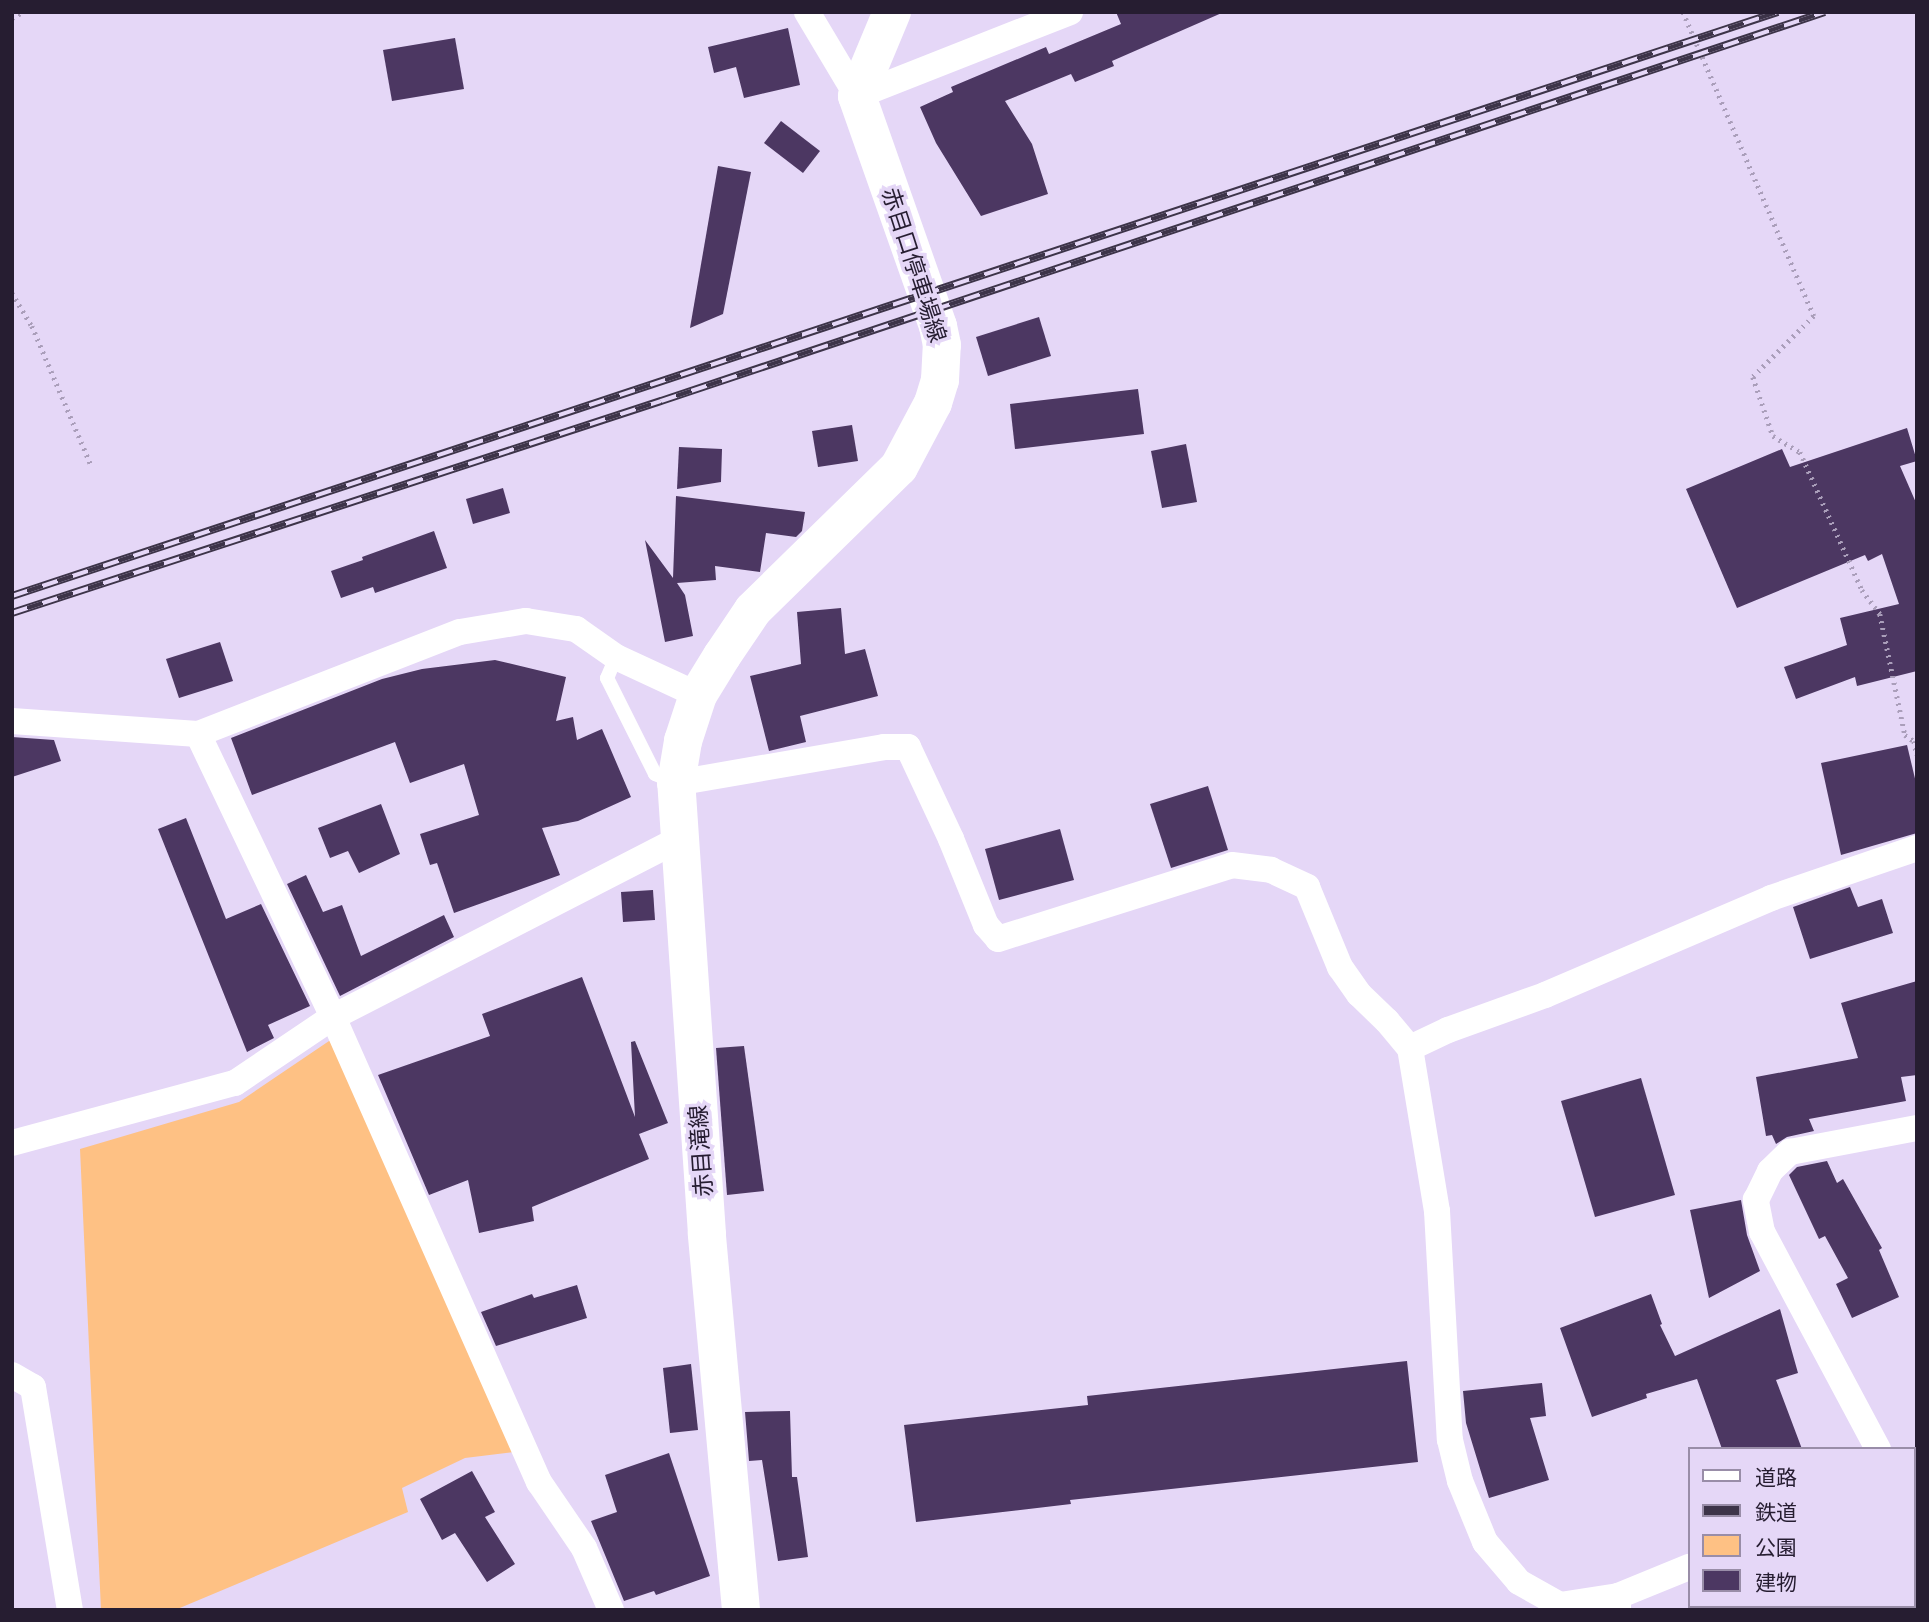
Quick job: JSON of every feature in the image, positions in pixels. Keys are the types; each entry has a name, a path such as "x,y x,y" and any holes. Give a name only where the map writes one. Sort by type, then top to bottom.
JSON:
{"main road":[{"path":"857,96 892,12"},
{"name":"赤目口停車場線","path":"698,695 753,610 900,467 933,403 940,380 942,345 938,326 857,96"},
{"name":"赤目滝線","path":"698,695 683,741 676,783 678,840 707,1234 741,1610"}],"street":[{"path":"807,12 857,96 1070,12"},
{"path":"12,721 198,734 460,632 526,621 576,629 617,657 698,695"},
{"path":"198,734 333,1017 539,1482 584,1548 611,1610"},
{"path":"676,783 884,747 908,747 951,839 986,925 998,939 1232,865 1271,870 1307,887 1339,967 1359,995 1387,1021 1410,1048 1437,1211 1450,1440 1460,1481 1485,1542 1519,1582 1560,1605 1618,1603 1688,1568"},
{"path":"12,1143 236,1083 333,1017 678,840"},
{"path":"1410,1048 1448,1030 1545,995 1771,898 1917,848"},
{"path":"1877,1447 1762,1232 1756,1200 1770,1171 1790,1152 1917,1128"},
{"path":"12,1375 33,1387 70,1610"}],"lane":[{"path":"617,657 607,678 655,774 676,783"}],"path":[{"path":"12,18 23,12"},
{"path":"1683,12 1814,316 1754,377 1773,436 1800,452 1862,590 1880,614 1905,734 1914,741 1917,755"},
{"path":"12,293 32,326 91,465"}],"green space":[{"path":"332,1039 514,1452 465,1458 402,1488 408,1512 175,1610 101,1610 80,1149 239,1102"}],"building":[{"path":"1116,12 1224,12 1112,61 1114,66 1075,82 1071,74 1005,101 1032,144 1048,194 981,216 936,143 920,107 953,92 951,87 1046,47 1049,54 1121,24"},
{"path":"788,28 800,85 744,98 736,67 714,73 708,47"},
{"path":"455,38 464,89 392,101 383,50"},
{"path":"781,121 820,151 803,173 764,143"},
{"path":"718,166 751,172 723,314 690,328"},
{"path":"1039,317 1051,356 988,376 976,337"},
{"path":"1138,389 1144,434 1015,449 1010,404"},
{"path":"852,425 858,461 818,467 812,431"},
{"path":"1907,428 1917,461 1900,466 1917,505 1917,671 1857,686 1855,677 1796,699 1784,667 1847,645 1840,618 1899,604 1882,554 1868,561 1865,555 1737,608 1686,489 1782,449 1790,467"},
{"path":"1186,444 1197,502 1162,508 1151,451"},
{"path":"679,447 722,449 721,482 677,489"},
{"path":"503,488 510,513 473,524 466,499"},
{"path":"676,496 805,512 802,531 796,537 766,533 760,572 715,566 716,580 677,583 685,595 693,636 665,642 645,540 673,578"},
{"path":"434,531 447,568 375,593 373,587 341,598 331,571"},
{"path":"841,608 845,654 865,649 878,696 800,716 806,742 769,751 750,676 801,664 797,612"},
{"path":"220,642 233,681 179,698 166,659"},
{"path":"495,660 566,677 556,721 573,717 577,740 602,729 631,797 578,821 542,828 560,875 454,913 437,863 430,865 420,834 479,815 464,764 410,783 395,742 252,795 231,738 382,679 422,669"},
{"path":"12,737 54,740 61,761 12,777"},
{"path":"1907,745 1917,787 1917,833 1841,855 1821,763"},
{"path":"1208,786 1228,850 1171,868 1150,804"},
{"path":"381,804 400,854 359,873 348,851 330,858 318,828"},
{"path":"186,818 226,919 261,904 310,1006 268,1025 274,1038 247,1052 158,829"},
{"path":"1060,829 1074,880 999,900 985,849"},
{"path":"306,875 323,912 342,905 361,956 444,915 454,937 340,996 287,884"},
{"path":"1850,887 1858,907 1882,899 1893,933 1810,959 1793,907"},
{"path":"653,890 655,920 623,922 621,892"},
{"path":"582,977 635,1117 631,1042 635,1041 668,1123 639,1134 649,1159 532,1207 534,1221 479,1233 468,1180 429,1195 378,1075 490,1036 482,1014"},
{"path":"1917,981 1917,1075 1901,1077 1906,1101 1809,1119 1814,1131 1787,1137 1776,1144 1772,1135 1766,1136 1756,1077 1858,1058 1841,1003"},
{"path":"744,1046 764,1191 727,1195 716,1048"},
{"path":"1641,1078 1675,1195 1595,1217 1561,1101"},
{"path":"1827,1161 1837,1183 1843,1179 1882,1248 1879,1250 1899,1297 1852,1318 1836,1284 1848,1278 1825,1236 1819,1239 1789,1175 1797,1167"},
{"path":"1741,1200 1747,1235 1760,1271 1709,1298 1690,1210"},
{"path":"577,1285 587,1318 496,1346 481,1312 532,1294 534,1298"},
{"path":"1651,1294 1662,1324 1660,1325 1675,1356 1780,1309 1798,1373 1776,1380 1801,1447 1721,1447 1697,1379 1646,1394 1647,1398 1592,1417 1560,1328"},
{"path":"1407,1361 1418,1462 1070,1500 1071,1504 916,1522 904,1425 1088,1405 1087,1396"},
{"path":"691,1364 698,1430 670,1433 663,1368"},
{"path":"1542,1383 1546,1416 1530,1418 1549,1480 1489,1498 1466,1423 1463,1391"},
{"path":"790,1411 792,1477 797,1477 808,1557 778,1561 762,1460 749,1461 745,1412"},
{"path":"669,1453 710,1576 656,1595 654,1591 624,1601 591,1521 617,1512 605,1475"},
{"path":"472,1471 495,1512 485,1517 515,1564 487,1582 455,1533 442,1540 420,1499"}],"railway":[{"path":"12,596 1778,12"},
{"path":"12,613 661,401 1825,12"}]}
